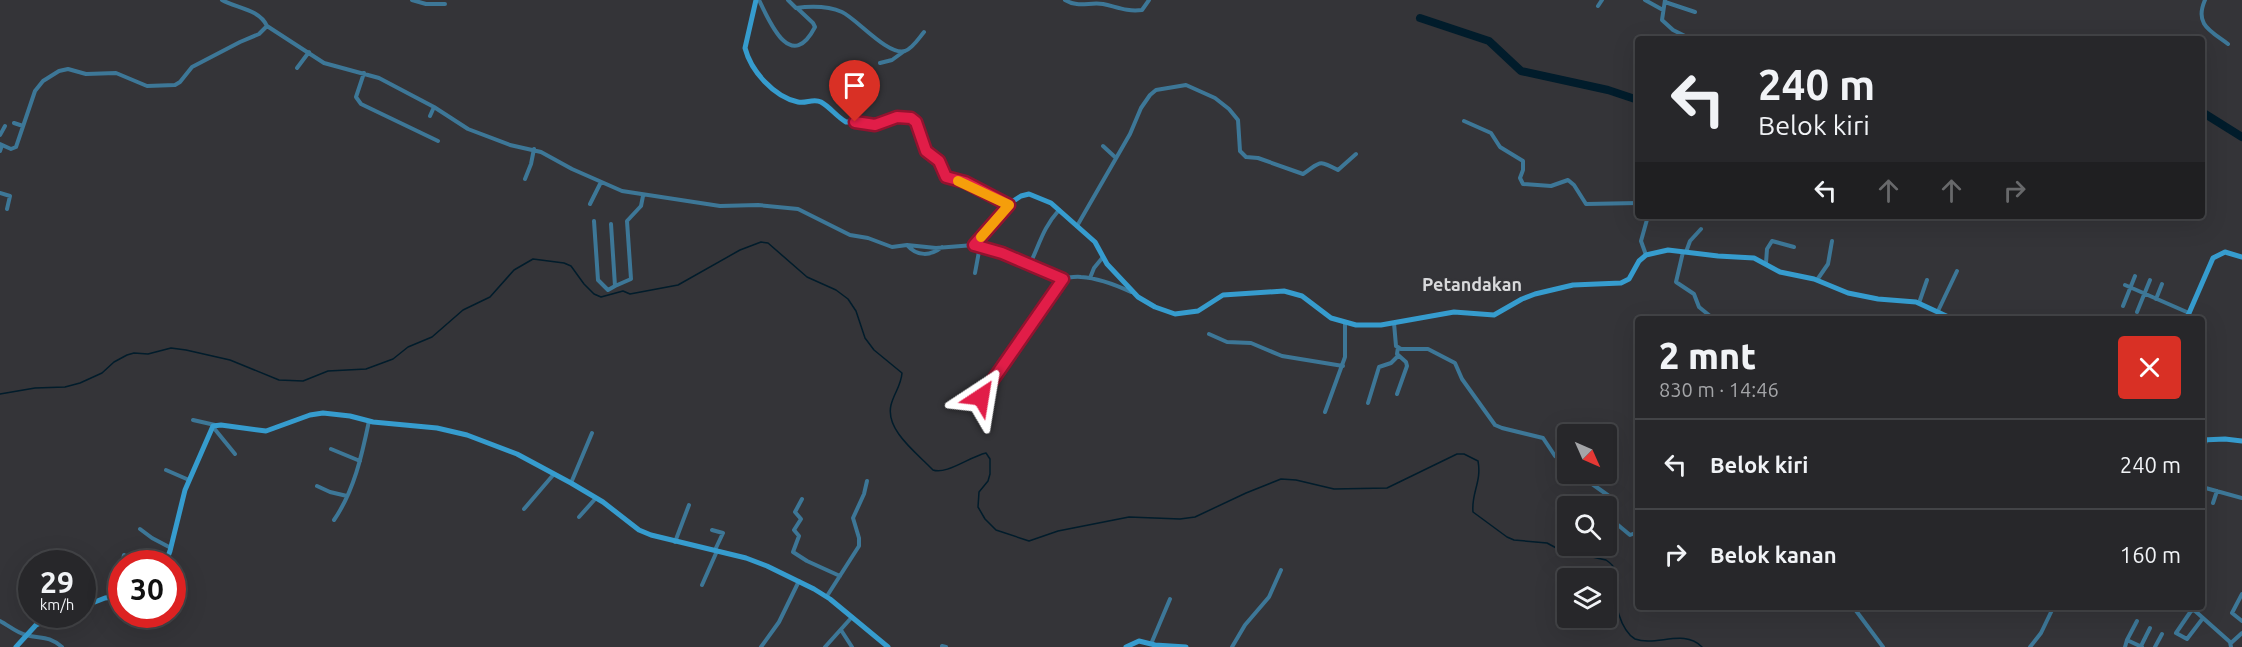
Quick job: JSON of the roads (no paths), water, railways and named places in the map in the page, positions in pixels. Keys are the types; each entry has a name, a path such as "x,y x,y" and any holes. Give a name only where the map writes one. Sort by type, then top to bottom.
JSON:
{"street":[{"path":"222,0 264,20 267,26 332,66 379,78 473,131 510,145 534,149 622,191 720,206 798,208 850,235 868,238 891,248 907,245 930,248 980,246 1063,279 1077,276 1090,278 1134,293"},
{"path":"412,0 430,4 445,4"},
{"path":"758,0 776,33 797,46 804,42 815,27 788,0"},
{"path":"758,0 745,48 758,73 767,84 798,102 816,100 821,102 846,122 875,125 897,117 911,118 916,122 926,151 939,161 946,177 965,182 1009,205"},
{"path":"1065,0 1071,4 1097,4 1136,11 1142,10 1149,0"},
{"path":"1598,6 1602,0"},
{"path":"1645,0 1663,10"},
{"path":"2205,0 2201,9 2201,21 2228,45"},
{"path":"1685,36 1673,30 1663,21 1665,1 1695,12"},
{"path":"796,8 821,7 840,11 883,43 904,51"},
{"path":"0,151 1,144 11,149 16,147 35,91 43,81 59,71 68,69 86,74 116,73 147,86 175,85 192,67 259,34 267,26"},
{"path":"880,63 892,60 912,47 924,32"},
{"path":"297,68 309,52"},
{"path":"364,73 356,97 361,105 438,141"},
{"path":"1077,227 1130,134 1141,108 1149,95 1156,90 1186,85 1208,93 1236,117 1240,152 1246,157 1258,158 1303,174 1314,164 1320,163 1338,170 1356,154"},
{"path":"430,116 434,107"},
{"path":"1464,121 1491,133 1500,147 1522,161 1523,170 1520,178 1523,184 1551,186 1568,180 1586,204 1635,203"},
{"path":"14,123 23,126"},
{"path":"0,135 5,126"},
{"path":"1103,146 1116,158"},
{"path":"525,179 534,149"},
{"path":"590,204 601,182"},
{"path":"0,193 10,196 6,210"},
{"path":"974,245 1009,205 1021,196 1029,194 1046,200 1059,210 1097,244 1103,257 1134,293 1155,308 1165,312 1182,314 1198,311 1223,295 1284,291 1302,296 1331,318 1346,323 1370,326 1454,312 1494,315 1535,294 1573,285 1621,284 1629,279 1635,267 1646,255 1668,250 1754,258 1785,273 1816,280 1859,296 1919,303 1947,316"},
{"path":"594,221 598,280 608,290 631,279 627,221 641,206 643,195"},
{"path":"1029,266 1038,248 1040,236 1059,210"},
{"path":"1646,255 1642,241 1647,219"},
{"path":"610,224 615,286"},
{"path":"1701,229 1691,240 1685,252 1676,282 1694,294 1700,307 1710,316"},
{"path":"1766,263 1767,249 1772,241 1794,247"},
{"path":"1816,280 1828,264 1832,241"},
{"path":"975,273 980,246"},
{"path":"2188,316 2213,258 2225,252 2242,257"},
{"path":"1090,278 1094,268 1103,257"},
{"path":"1938,311 1957,271"},
{"path":"2123,306 2135,276"},
{"path":"981,397 1063,279"},
{"path":"1919,303 1927,280"},
{"path":"2137,312 2150,280"},
{"path":"2156,299 2162,284"},
{"path":"2125,285 2189,313"},
{"path":"1325,412 1343,366 1346,323"},
{"path":"1368,403 1379,367 1391,363 1398,356 1394,323"},
{"path":"1209,334 1227,342 1251,343 1282,356 1343,366"},
{"path":"1398,347 1428,349 1455,363 1462,380 1495,425 1543,438 1557,458"},
{"path":"1397,394 1407,366 1406,362 1398,356"},
{"path":"193,420 214,426 266,431 318,413 453,431 505,449 555,474 596,498 639,530 674,542 737,556 767,566 799,581 827,596 888,647"},
{"path":"334,520 347,496 360,461 369,421"},
{"path":"214,426 234,454"},
{"path":"140,529 171,548 189,480 214,426"},
{"path":"571,483 592,433"},
{"path":"2205,440 2242,441"},
{"path":"331,449 360,461"},
{"path":"166,470 189,480"},
{"path":"524,509 555,474"},
{"path":"827,596 859,546 853,518 867,481"},
{"path":"1592,484 1609,496"},
{"path":"317,486 347,496"},
{"path":"2205,489 2242,498"},
{"path":"2213,503 2217,491"},
{"path":"579,517 596,498"},
{"path":"802,500 795,512 801,519 795,528 799,536 793,552 840,576"},
{"path":"674,542 689,505"},
{"path":"1617,525 1630,535 1635,533"},
{"path":"702,585 723,534 712,530"},
{"path":"736,563 737,556"},
{"path":"1232,647 1247,622 1269,597 1281,570"},
{"path":"761,647 779,622 799,581"},
{"path":"2242,594 2232,614 2242,621"},
{"path":"1151,644 1170,599"},
{"path":"1855,610 1882,647"},
{"path":"2030,647 2041,633 2052,610"},
{"path":"2203,618 2187,639 2176,632 2194,610 2203,618 2231,645 2242,633"},
{"path":"825,647 852,617"},
{"path":"0,621 25,635 43,636 54,640 62,647"},
{"path":"2125,647 2137,621"},
{"path":"16,647 33,628"},
{"path":"2127,640 2141,647 2150,628"},
{"path":"841,630 852,647"},
{"path":"2155,647 2162,634"},
{"path":"1126,647 1139,641 1186,647"}],"waterway":[{"path":"1420,18 1489,41 1521,71 1608,90 1635,99"},
{"path":"2205,114 2242,137"},
{"path":"0,394 35,388 65,387 80,383 102,373 114,362 127,355 148,354 171,348 230,360 279,380 303,381 328,371 366,369 393,359 408,347 432,337 463,310 490,297 514,270 533,259 571,266 584,284 594,294 601,297 623,291 630,294 678,285 740,250 761,242 768,243 807,277 836,290 848,299 856,311 865,338 874,350 902,373 890,414 897,432 911,449 933,470 938,471 986,453 990,459 990,474 988,481 979,492 978,507 985,519 996,530 1029,541 1058,531 1129,517 1180,519 1195,517 1281,479 1334,489 1387,488 1457,454 1464,454 1478,461 1479,475 1473,512 1514,540 1547,543 1560,550 1609,562 1615,570 1614,591 1619,614 1625,629 1635,639 1643,641 1687,639 1702,647"}],"district":[{"name":"Petandakan","path":"1472,284"}]}
